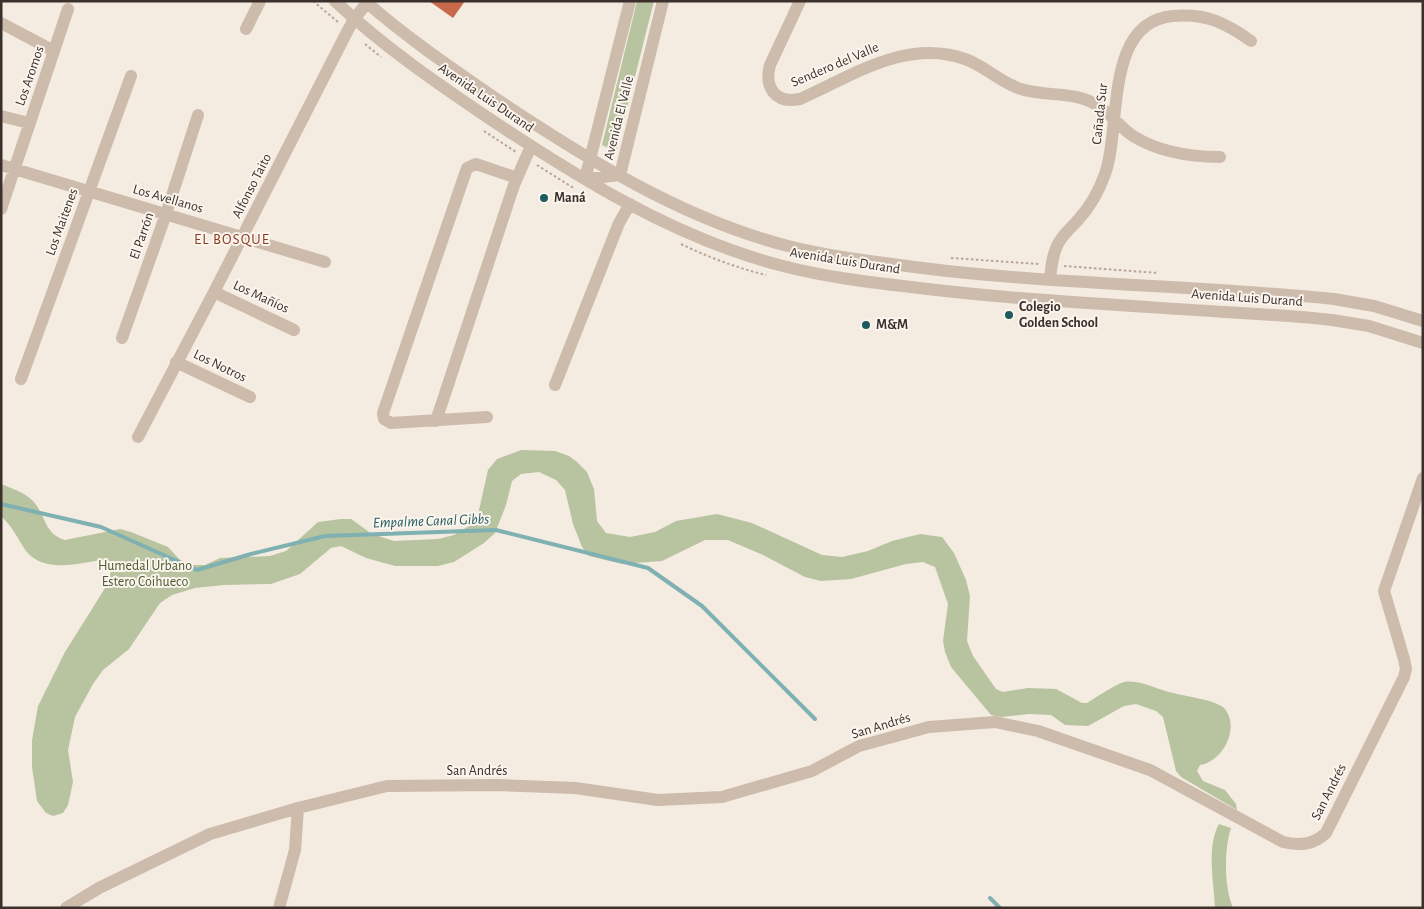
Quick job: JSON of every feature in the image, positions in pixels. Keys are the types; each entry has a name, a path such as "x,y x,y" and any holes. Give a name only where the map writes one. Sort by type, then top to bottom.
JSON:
{"street":[{"path":"246,29 260,1"},
{"name":"Avenida Luis Durand","path":"335,1 351,25 531,146 585,179 689,234 760,260 817,273 885,284 1001,297 1332,320 1369,326 1423,343"},
{"name":"Avenida El Valle","path":"630,1 585,179 620,175 663,1"},
{"name":"Sendero del Valle","path":"800,1 770,65 768,81 773,91 782,98 788,100 800,99 888,58 916,53 942,54 974,62 1022,90 1087,100 1102,108 1113,120 1133,136 1160,149 1191,156 1220,158"},
{"name":"Avenida Luis Durand","path":"366,2 453,70 526,119 620,175 676,204 743,233 789,246 836,256 896,264 1050,280 1334,299 1374,306 1423,321"},
{"name":"Alfonso Taito","path":"138,437 351,25 366,2"},
{"name":"Los Aromos","path":"1,210 68,9"},
{"name":"Cañada Sur","path":"1050,280 1051,265 1057,244 1088,208 1102,183 1112,148 1113,120 1120,75 1130,46 1138,32 1151,22 1171,16 1189,15 1207,18 1232,28 1251,41"},
{"path":"1,23 54,50"},
{"name":"Los Maitenes","path":"21,378 131,76"},
{"name":"El Parrón","path":"122,338 166,214 198,115"},
{"path":"1,116 29,123"},
{"path":"436,421 517,178 531,146"},
{"path":"487,417 391,423 384,419 383,413 467,168 476,164 517,178"},
{"name":"Los Avellanos","path":"1,165 325,262"},
{"path":"555,385 619,223 630,204"},
{"name":"Los Mañíos","path":"214,292 294,330"},
{"name":"Los Notros","path":"176,362 250,397"},
{"name":"San Andrés","path":"66,908 99,888 210,834 298,808 387,786 498,785 575,788 658,800 722,797 812,771 859,746 929,727 995,722 1038,732 1150,770 1282,842 1296,845 1310,844 1326,832 1404,678 1406,669 1404,659 1384,591 1423,478"},
{"path":"279,908 295,850 298,808"}],"path":[{"path":"313,1 351,25 384,60"},
{"path":"482,129 578,190"},
{"path":"677,242 695,251 751,271 768,275"},
{"path":"947,258 1160,273"}],"green space":[{"path":"637,1 654,1 616,152 602,145"},
{"name":"Humedal Urbano Estero Coihueco","path":"521,450 555,451 569,456 577,462 587,472 594,489 597,521 606,533 630,537 655,532 676,521 717,514 752,523 822,555 842,557 868,551 892,541 920,534 942,537 954,553 966,580 970,596 967,641 973,656 996,689 1003,692 1028,688 1056,689 1082,703 1087,703 1115,686 1130,681 1220,705 1229,716 1231,724 1230,734 1222,751 1216,758 1200,765 1197,771 1203,781 1225,790 1236,804 1237,810 1181,777 1176,771 1163,717 1156,711 1136,704 1124,706 1088,726 1065,725 1051,715 1029,714 1001,717 991,715 951,667 945,652 943,641 948,604 935,567 923,562 906,564 851,579 821,581 805,577 763,555 728,540 705,540 662,561 622,564 589,556 582,547 573,524 565,490 556,480 539,472 521,474 512,481 506,505 495,533 484,543 454,562 438,566 395,566 366,558 341,546 331,548 300,574 271,584 195,588 172,595 160,603 129,649 103,670 75,717 68,750 73,782 68,805 63,813 53,816 46,813 37,801 32,767 32,740 38,706 65,652 107,585 113,564 107,559 54,565 43,563 34,558 26,551 12,528 1,516 1,484 30,498 37,506 49,529 65,540 120,529 168,547 180,560 191,565 205,565 220,558 270,556 286,551 318,522 341,519 351,519 372,534 394,541 438,539 454,535 477,519 488,470 497,459"},
{"path":"1219,824 1231,828 1227,847 1226,868 1228,890 1233,908 1215,908 1212,854 1215,833"}],"building":[{"path":"429,1 465,1 453,18"}],"waterway":[{"name":"Empalme Canal Gibbs","path":"1,504 101,527 197,570 251,554 325,536 496,530 648,568 702,606 815,719"},
{"name":"Empalme Canal Gibbs","path":"990,898 1000,908"}],"place":[{"name":"Maná","path":"544,198"},
{"name":"Colegio Golden School","path":"1009,315"},
{"name":"M&M","path":"866,325"}],"district":[{"name":"EL BOSQUE","path":"232,239"}]}
